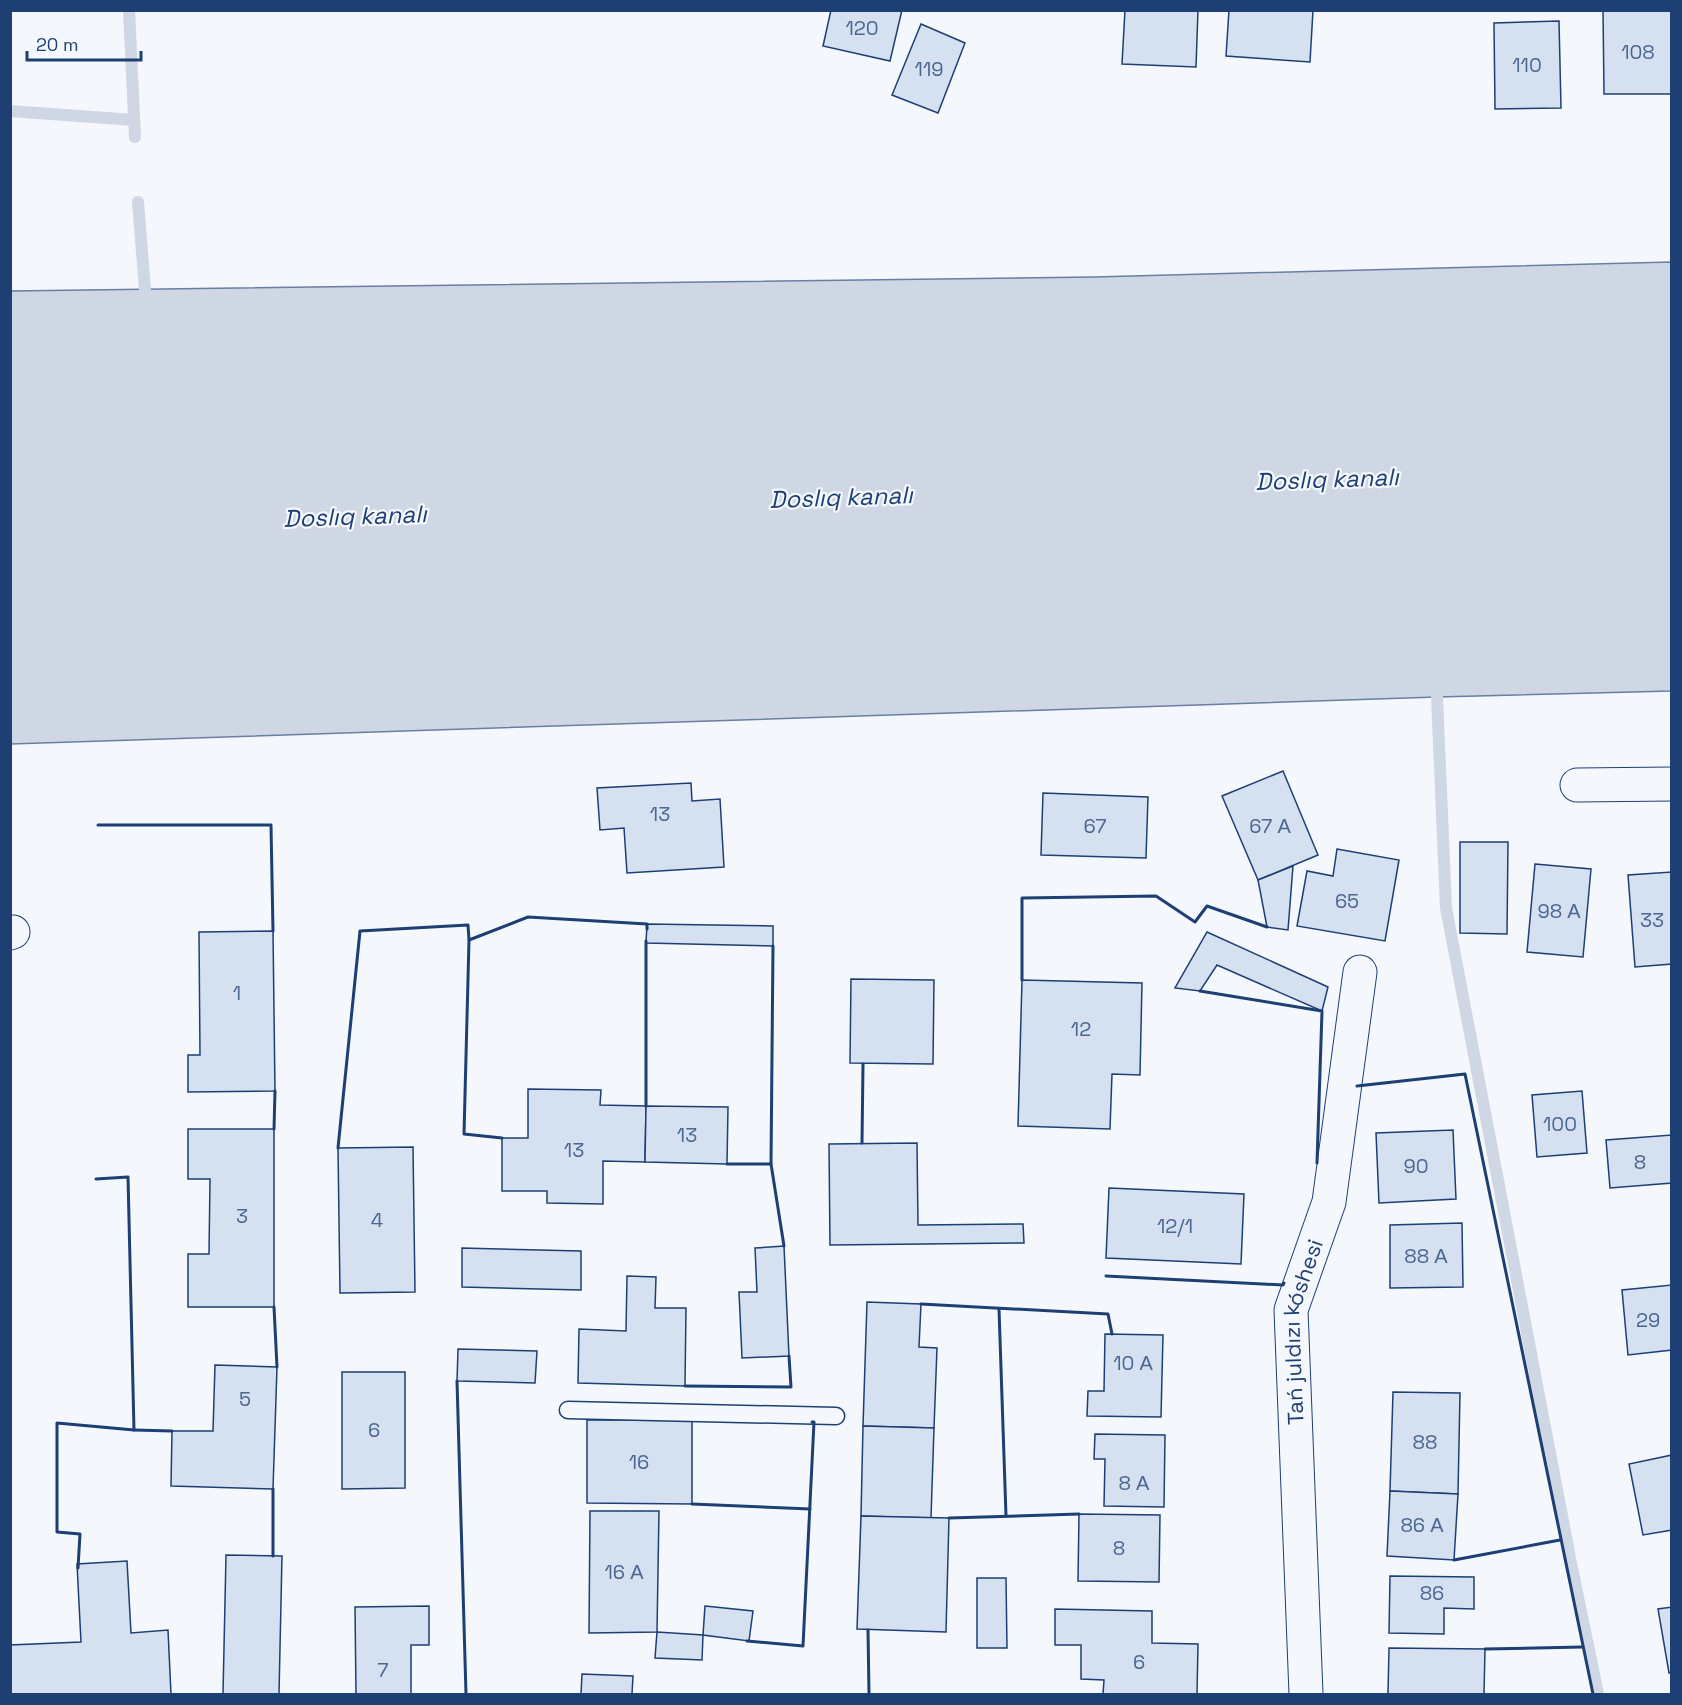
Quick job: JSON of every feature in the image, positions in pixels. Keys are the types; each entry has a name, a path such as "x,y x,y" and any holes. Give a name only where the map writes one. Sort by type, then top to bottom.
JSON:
{"street":[{"path":"1577,785 1671,784"},
{"name":"Tań juldızı kóshesi","path":"1306,1695 1291,1310 1329,1202 1360,972"}],"lane":[{"path":"568,1410 836,1416"}],"water":[{"name":"Doslıq kanalı","path":"1671,262 1671,691 11,744 11,291 1094,277"}],"building":[{"path":"831,10 902,10 890,61 823,46"},
{"path":"1125,10 1198,10 1196,67 1122,64"},
{"path":"1229,10 1313,10 1310,62 1226,56"},
{"path":"1603,10 1672,10 1672,94 1604,94"},
{"path":"1559,21 1561,108 1495,109 1494,23"},
{"path":"921,24 965,43 938,113 892,95"},
{"path":"1283,771 1318,855 1258,880 1222,796"},
{"path":"691,783 692,801 720,799 724,867 627,873 624,828 600,830 597,788"},
{"path":"1043,793 1148,797 1146,858 1041,855"},
{"path":"1460,842 1508,842 1507,934 1460,933"},
{"path":"1337,849 1399,860 1385,941 1297,926 1307,871 1333,876"},
{"path":"1535,864 1591,869 1583,957 1527,952"},
{"path":"1293,866 1288,930 1267,927 1258,880"},
{"path":"1672,872 1672,964 1635,967 1628,875"},
{"path":"647,924 773,926 773,946 646,943"},
{"path":"273,931 275,1091 188,1092 188,1055 200,1055 199,932"},
{"path":"1207,932 1328,987 1322,1011 1217,965 1200,991 1175,988"},
{"path":"851,979 934,980 933,1064 850,1063"},
{"path":"1022,980 1142,983 1140,1075 1112,1074 1110,1129 1018,1126"},
{"path":"528,1089 601,1090 600,1105 646,1106 645,1162 603,1161 603,1204 547,1203 547,1191 502,1191 502,1138 528,1138"},
{"path":"1582,1091 1587,1153 1537,1157 1532,1095"},
{"path":"646,1106 728,1107 727,1164 645,1162"},
{"path":"188,1129 274,1129 274,1307 188,1307 188,1254 209,1254 210,1179 188,1179"},
{"path":"1453,1130 1456,1199 1379,1203 1376,1133"},
{"path":"1672,1135 1672,1183 1610,1188 1606,1140"},
{"path":"917,1143 918,1225 1023,1224 1024,1243 830,1245 829,1144"},
{"path":"413,1147 415,1292 340,1293 338,1148"},
{"path":"1109,1188 1244,1194 1241,1264 1106,1258"},
{"path":"1462,1223 1463,1287 1390,1288 1390,1225"},
{"path":"784,1246 789,1356 742,1358 739,1292 757,1292 755,1248"},
{"path":"462,1248 581,1251 581,1290 462,1287"},
{"path":"627,1276 656,1277 655,1308 686,1308 685,1386 578,1383 579,1329 626,1331"},
{"path":"1672,1285 1672,1350 1628,1355 1622,1290"},
{"path":"867,1302 921,1304 919,1347 937,1348 934,1428 863,1426"},
{"path":"1105,1334 1163,1335 1161,1417 1087,1416 1088,1391 1104,1391"},
{"path":"458,1349 537,1351 535,1383 457,1381"},
{"path":"215,1365 277,1367 273,1489 171,1486 172,1431 213,1431"},
{"path":"342,1372 405,1372 405,1488 342,1489"},
{"path":"1393,1392 1460,1393 1458,1494 1390,1491"},
{"path":"587,1420 692,1420 692,1504 587,1503"},
{"path":"863,1426 934,1428 931,1518 861,1516"},
{"path":"1095,1434 1165,1435 1164,1507 1104,1506 1105,1459 1094,1459"},
{"path":"1672,1455 1672,1530 1643,1535 1629,1464"},
{"path":"1390,1491 1458,1494 1454,1560 1387,1556"},
{"path":"590,1511 659,1511 657,1632 589,1633"},
{"path":"1079,1514 1160,1515 1159,1582 1078,1581"},
{"path":"861,1516 949,1518 946,1632 857,1629"},
{"path":"226,1555 282,1556 279,1694 223,1694"},
{"path":"127,1561 131,1633 168,1630 171,1694 10,1694 10,1645 81,1642 77,1564"},
{"path":"1390,1576 1474,1577 1474,1609 1444,1608 1444,1634 1389,1633"},
{"path":"977,1578 1006,1578 1007,1648 977,1648"},
{"path":"429,1606 429,1645 411,1645 411,1694 356,1694 355,1607"},
{"path":"705,1606 753,1611 749,1641 703,1635"},
{"path":"1672,1607 1672,1672 1669,1673 1658,1609"},
{"path":"1055,1609 1152,1611 1152,1643 1198,1644 1197,1694 1103,1694 1104,1680 1081,1679 1081,1645 1055,1645"},
{"path":"657,1632 703,1635 702,1660 655,1658"},
{"path":"1389,1648 1485,1649 1484,1694 1388,1694"},
{"path":"582,1674 633,1676 632,1694 581,1694"}],"waterway":[{"path":"129,10 135,137"},
{"path":"10,111 134,120"},
{"path":"138,202 145,290"},
{"path":"1437,697 1446,908 1598,1694"}],"wall":[{"path":"98,825 271,825 273,931"},
{"path":"1022,980 1022,898 1156,896 1195,922 1207,906 1267,927"},
{"path":"338,1148 360,931 468,925 469,940 528,917 647,924 647,929"},
{"path":"469,940 464,1134 502,1138"},
{"path":"646,941 646,1106"},
{"path":"727,1164 771,1164 773,946"},
{"path":"1200,991 1322,1011 1317,1163"},
{"path":"862,1143 863,1064"},
{"path":"1357,1086 1465,1074 1593,1694"},
{"path":"274,1129 275,1091"},
{"path":"771,1164 784,1246"},
{"path":"78,1568 80,1534 57,1532 57,1423 134,1430 128,1177 96,1179"},
{"path":"1106,1276 1283,1285 1284,1283"},
{"path":"921,1304 1108,1314 1112,1334"},
{"path":"274,1307 277,1367"},
{"path":"999,1309 1006,1516"},
{"path":"685,1386 791,1387 789,1356"},
{"path":"457,1381 466,1694"},
{"path":"747,1641 803,1646 814,1422 812,1422"},
{"path":"134,1430 172,1431"},
{"path":"273,1489 273,1556"},
{"path":"692,1504 810,1509"},
{"path":"949,1518 1079,1514"},
{"path":"1454,1560 1560,1540"},
{"path":"868,1630 869,1694"},
{"path":"1485,1649 1582,1647"}]}
